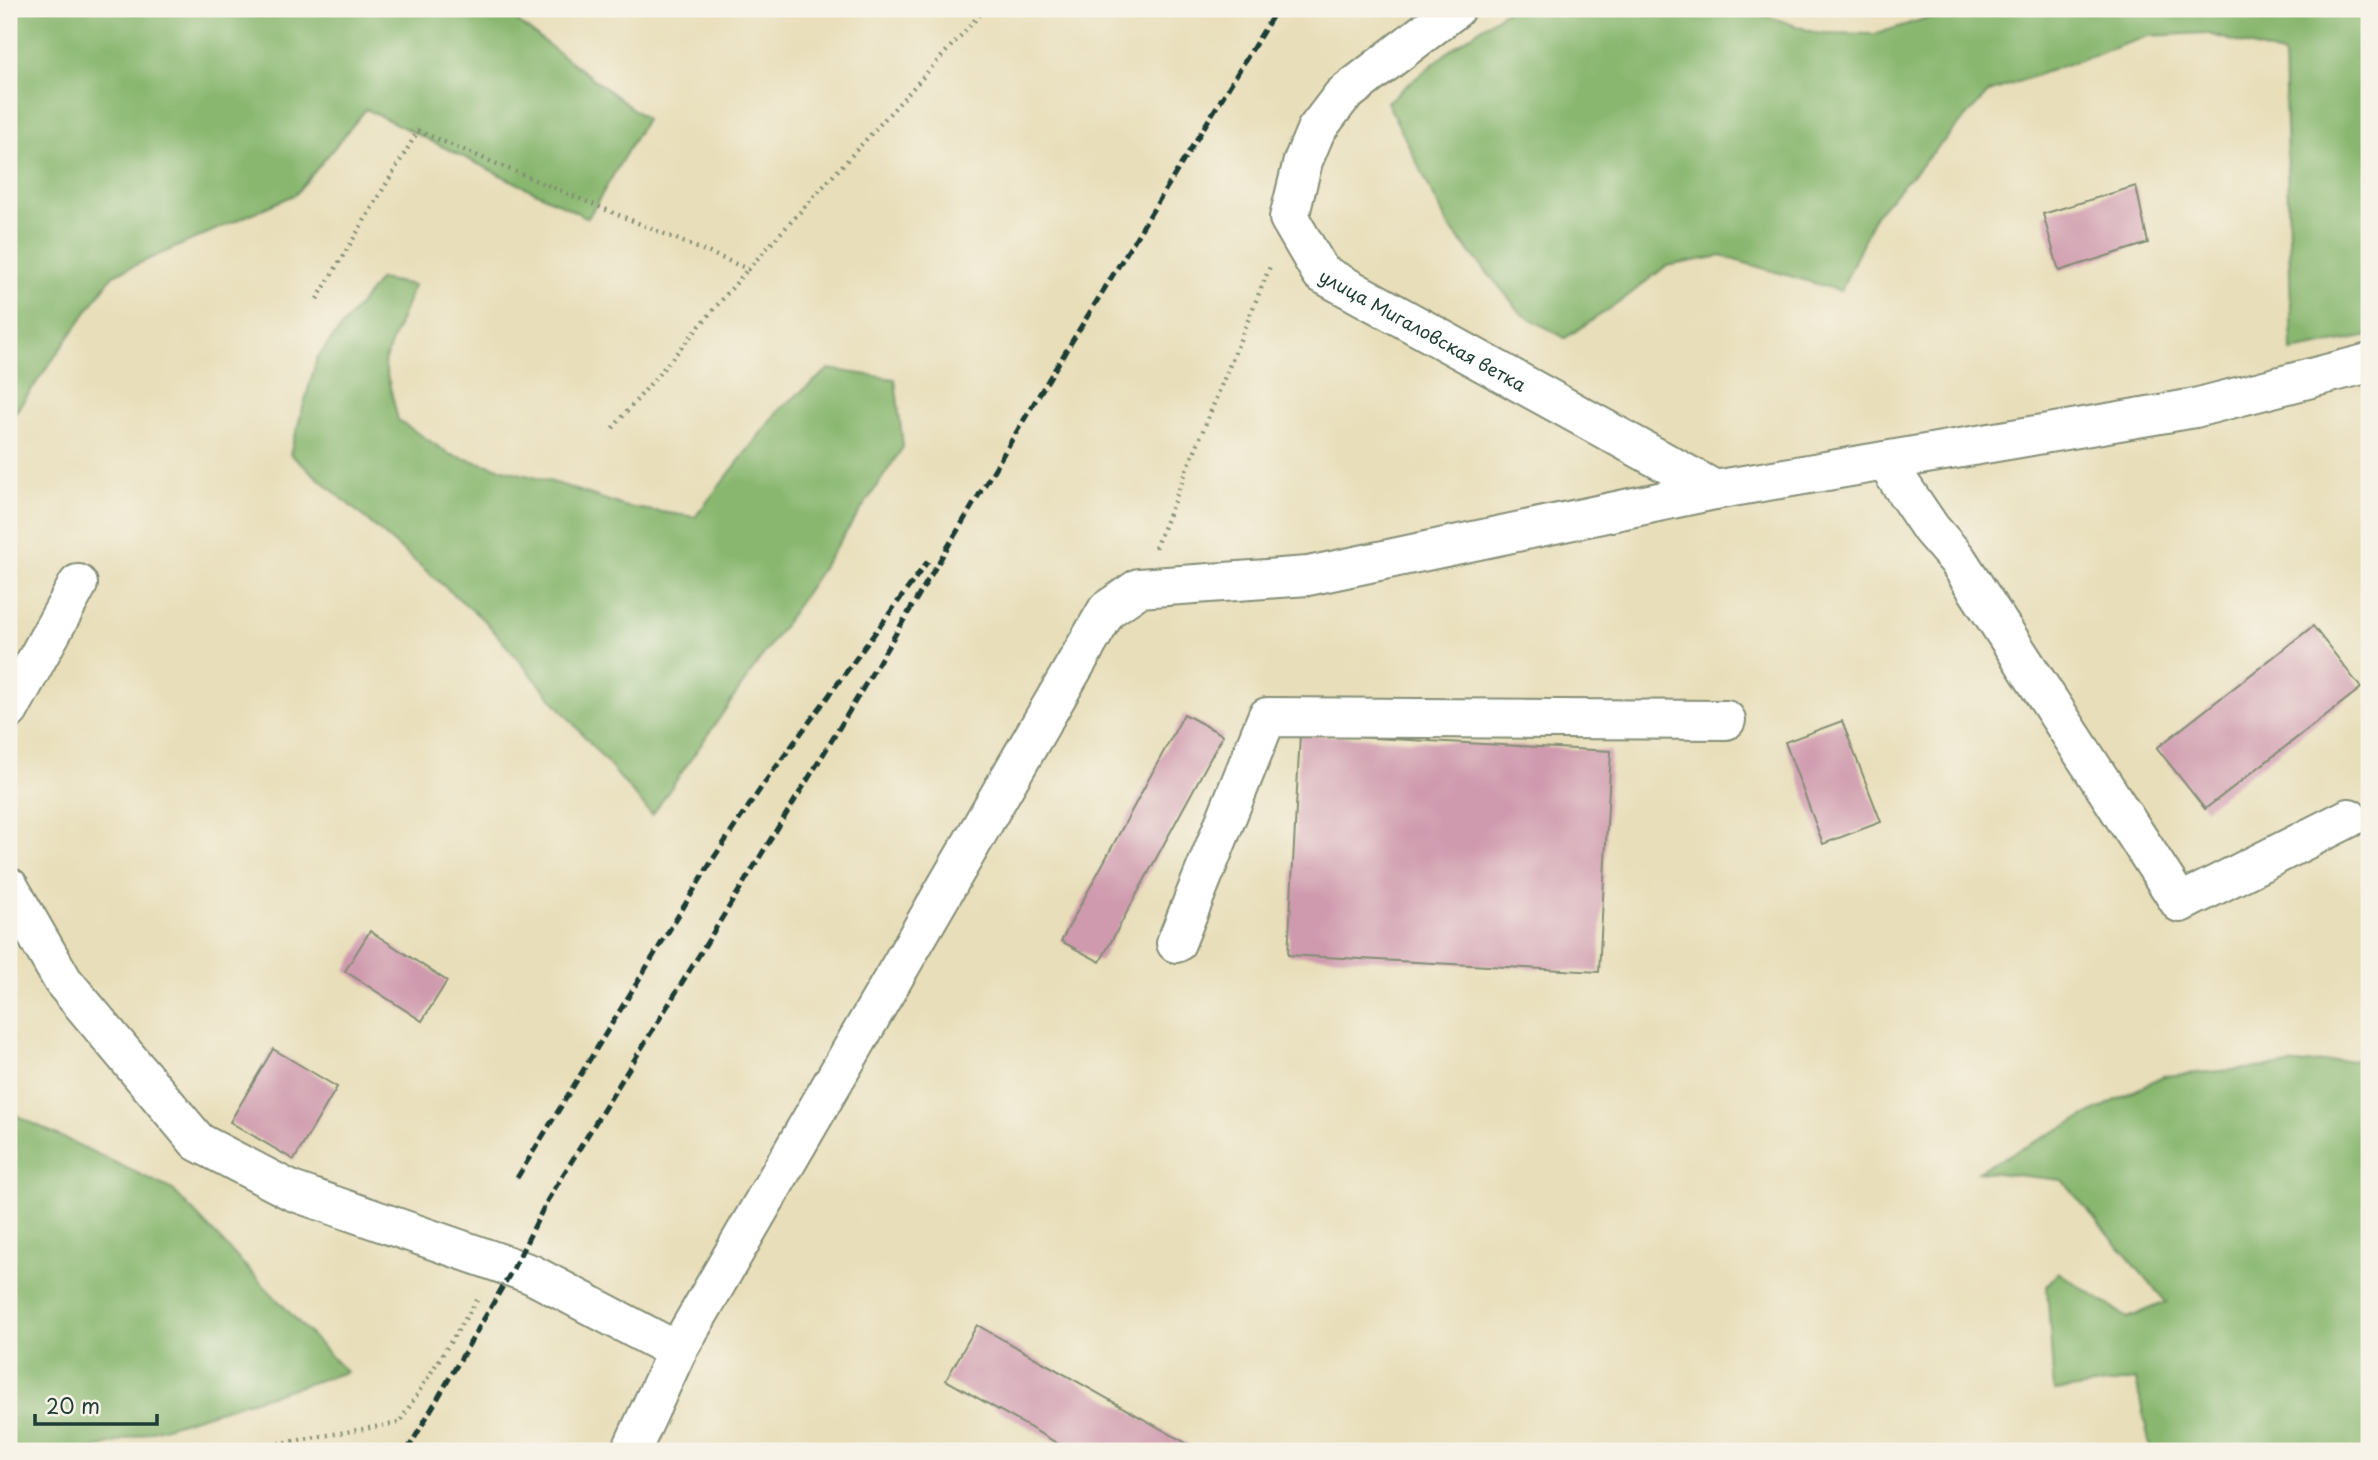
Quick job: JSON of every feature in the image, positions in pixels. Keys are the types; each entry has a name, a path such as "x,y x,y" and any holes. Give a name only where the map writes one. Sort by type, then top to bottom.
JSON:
{"street":[{"path":"1290,218 1303,161 1316,130 1342,96 1455,9"},
{"name":"улица Мигаловская ветка","path":"1290,218 1321,273 1715,490"},
{"path":"631,1451 677,1351 1107,610 1139,588 1308,576 1715,490 2195,408 2369,363"},
{"path":"1885,461 1931,528 1957,559 2180,902 2349,818"},
{"path":"9,710 78,584"},
{"path":"1176,943 1267,717 1727,720"},
{"path":"9,887 63,981 198,1142 292,1191 531,1274 677,1351"}],"path":[{"path":"614,428 748,269 985,9"},
{"path":"317,299 418,131 748,269"},
{"path":"1139,588 1290,218"},
{"path":"202,1451 245,1449 399,1423 500,1264"}],"green space":[{"path":"9,9 501,9 646,119 588,218 366,109 296,194 113,275 9,421"},
{"path":"1509,9 1760,9 1765,15 1816,33 1876,34 1956,9 2369,9 2369,336 2292,351 2284,55 2205,33 2148,36 1989,92 1875,215 1841,291 1721,256 1666,266 1620,302 1565,338 1522,314 1449,227 1387,102 1454,47"},
{"path":"380,279 414,285 384,362 398,420 451,455 559,484 627,507 695,517 779,410 829,369 895,379 903,447 652,815 486,622 290,454 317,358"},
{"path":"2369,1058 2369,1451 2151,1451 2136,1380 2054,1391 2047,1286 2058,1272 2128,1318 2166,1302 2062,1180 1978,1171 2163,1076"},
{"path":"9,1112 173,1190 346,1372 87,1451 9,1451"}],"building":[{"path":"2136,186 2148,243 2059,271 2043,214"},
{"path":"2313,626 2361,688 2205,809 2157,748"},
{"path":"1184,714 1223,735 1100,962 1061,941"},
{"path":"1842,721 1881,822 1823,844 1785,742"},
{"path":"1300,734 1611,751 1599,972 1288,955"},
{"path":"370,931 447,981 422,1021 345,971"},
{"path":"273,1049 337,1087 294,1160 230,1122"},
{"path":"977,1325 1200,1451 1071,1451 946,1380"}],"railway":[{"path":"407,1451 513,1269 547,1201 829,745 1037,398 1277,9"},
{"path":"517,1178 713,859 765,782 928,561"}]}
